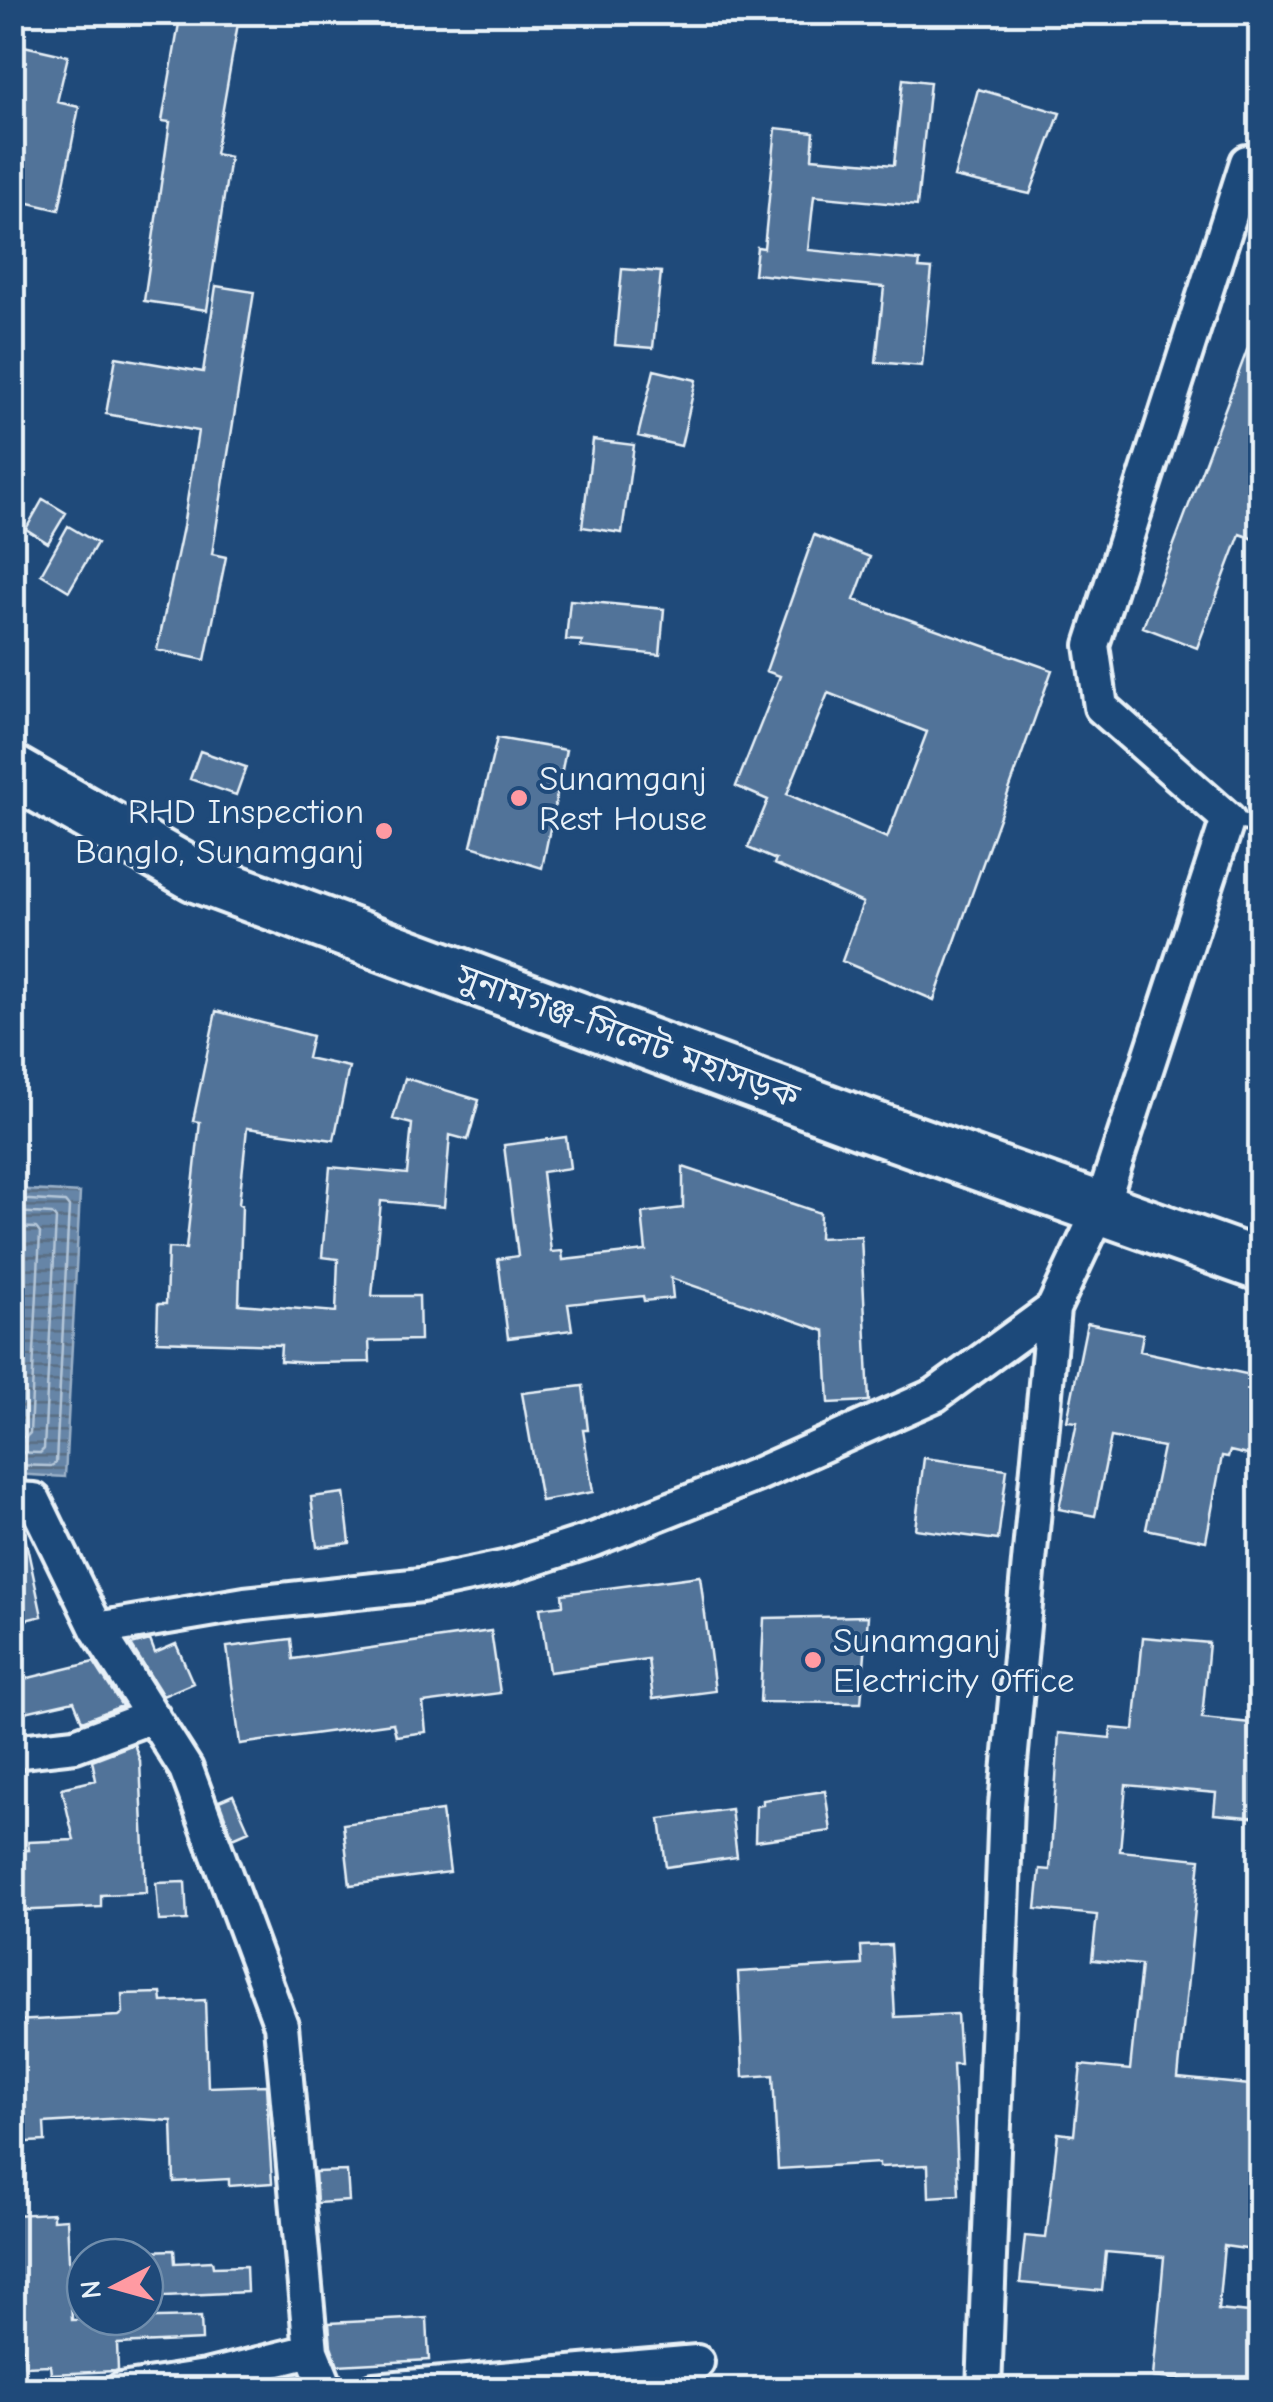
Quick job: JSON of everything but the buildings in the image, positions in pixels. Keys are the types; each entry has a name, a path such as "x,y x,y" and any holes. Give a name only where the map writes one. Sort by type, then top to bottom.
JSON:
{"main road":[{"name":"সুনামগঞ্জ-সিলেট মহাসড়ক","path":"12,771 196,876 848,1118 1260,1265"}],"street":[{"path":"984,2390 1006,1805 1053,1309 1101,1207 1228,819 1101,707 1092,645 1246,162"},
{"path":"97,1629 245,1604 421,1585 508,1567 595,1539 756,1476 935,1395 1053,1309"},
{"path":"12,1499 34,1500 97,1629 186,1770 281,2025 310,2352 326,2390"},
{"path":"12,1752 75,1745 153,1716"},
{"path":"121,2390 206,2377 310,2352"},
{"path":"374,2390 697,2362"}],"lane":[{"path":"1228,819 1260,825"}],"water":[{"path":"13,1189 80,1193 65,1477 13,1474"}],"place":[{"name":"Sunamganj Rest House","path":"519,798"},
{"name":"RHD Inspection Banglo, Sunamganj","path":"384,831"},
{"name":"Sunamganj Electricity Office","path":"813,1660"}]}
